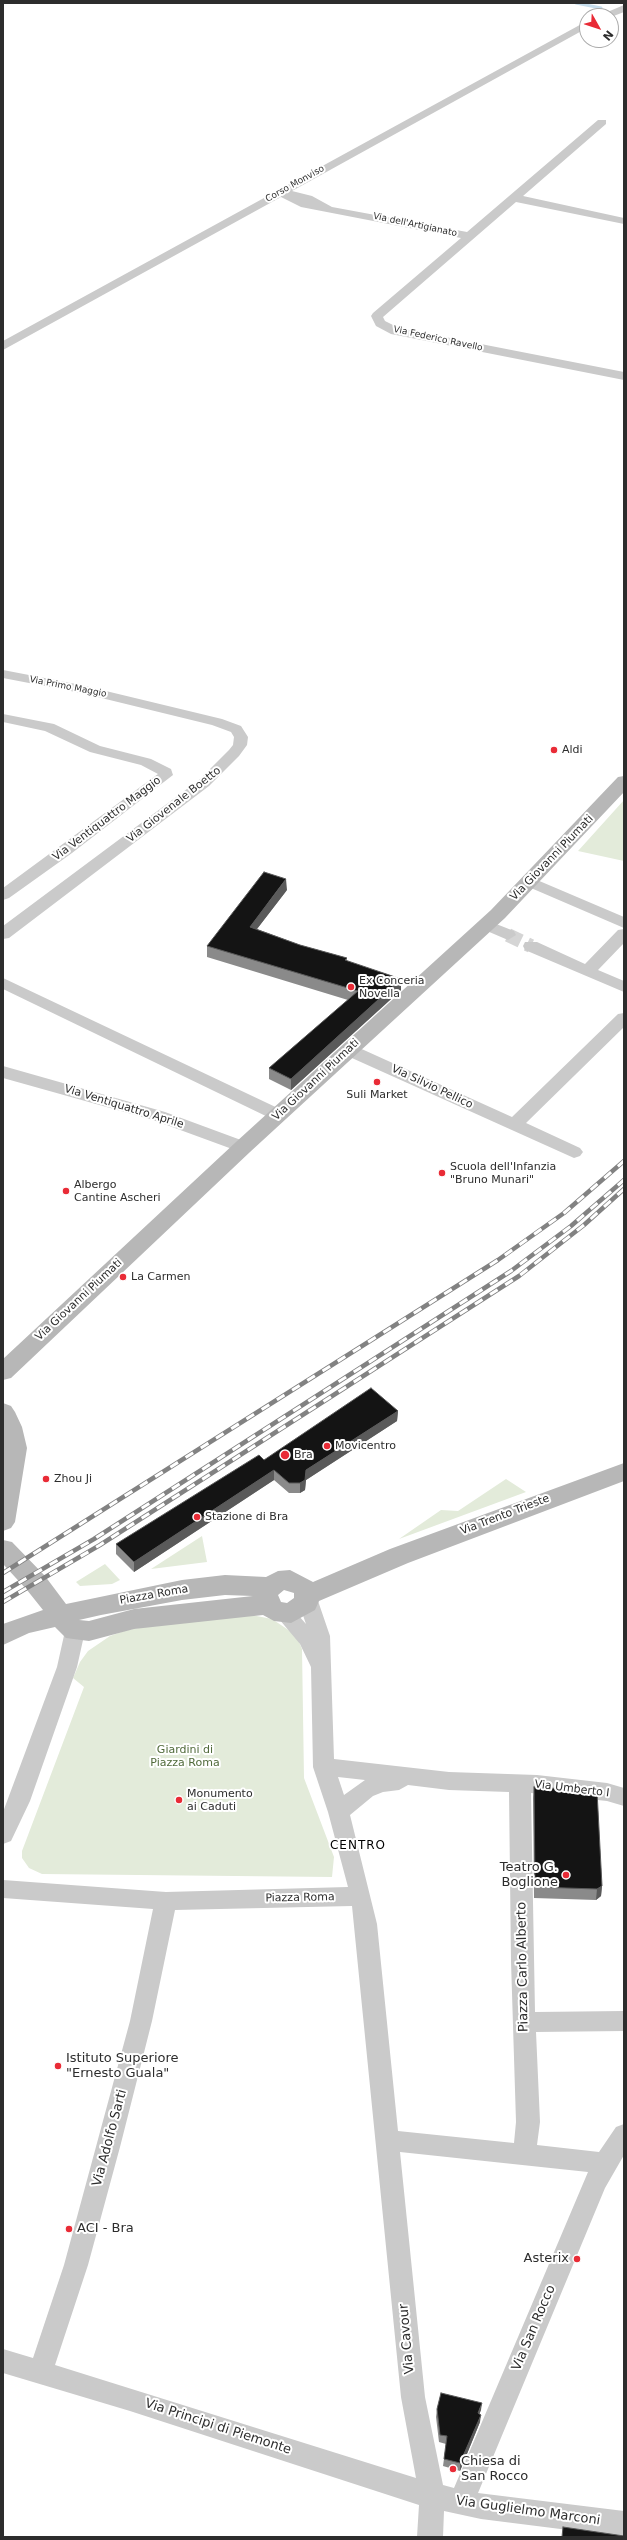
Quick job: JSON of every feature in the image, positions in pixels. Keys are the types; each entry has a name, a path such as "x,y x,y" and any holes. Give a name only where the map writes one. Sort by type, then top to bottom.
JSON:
{"street":[{"name":"Corso Monviso","path":"3,346 579,28"},
{"name":"Via dell'Artigianato","path":"281,192 304,201 327,207 469,236 602,122"},
{"path":"304,201 306,178"},
{"path":"514,198 624,220"},
{"name":"Via dell'Artigianato","path":"255,206 304,201"},
{"name":"Via Federico Ravello","path":"469,236 383,309 377,316 380,323 395,331 409,335 624,376"},
{"name":"Via Primo Maggio","path":"3,674 132,701"},
{"name":"Via Giovenale Boetto","path":"3,934 204,783 222,767 240,745 239,732 229,726 132,701"},
{"name":"Via Ventiquattro Maggio","path":"3,718 49,727 95,749 146,762 166,772 166,775 67,850 3,895"},
{"name":"Via Giovanni Piumati","path":"3,1372 243,1147 486,925 530,882 624,781"},
{"path":"530,882 624,923"},
{"path":"486,925 508,935"},
{"path":"587,971 624,934"},
{"path":"531,946 624,987"},
{"path":"3,983 184,1072 278,1115"},
{"path":"514,1125 624,1018"},
{"name":"Via Silvio Pellico","path":"349,1050 574,1152"},
{"name":"Via Ventiquattro Aprile","path":"3,1072 152,1114 243,1147"},
{"path":"3,1412 10,1427 15,1448 3,1522"},
{"name":"Via Trento Trieste","path":"304,1592 624,1472"},
{"path":"3,1549 36,1583 68,1624 68,1668 19,1801 3,1835"},
{"path":"273,1602 278,1581 304,1592 320,1636 324,1767 339,1812 361,1896 369,1955 386,2140 605,2163"},
{"path":"36,1583 70,1600 100,1605"},
{"name":"Piazza Roma","path":"68,1624 100,1605 225,1585 273,1602"},
{"path":"273,1602 297,1611 306,1603 304,1592"},
{"path":"273,1602 307,1639 320,1665"},
{"name":"Piazza Roma","path":"68,1624 90,1631 134,1619 273,1602"},
{"path":"3,1635 23,1625 68,1624"},
{"path":"324,1767 420,1778 520,1784"},
{"path":"339,1812 365,1790 381,1783 420,1778"},
{"name":"Via Umberto I","path":"520,1784 607,1792 624,1797"},
{"name":"Piazza Carlo Alberto","path":"520,1784 524,2022 528,2122 524,2154"},
{"name":"Piazza Roma","path":"3,1889 166,1901 361,1896"},
{"name":"Via Adolfo Sarti","path":"40,2373 76,2265 108,2147 141,2021 166,1901"},
{"path":"524,2022 624,2021"},
{"name":"Via San Rocco","path":"461,2502 605,2163 624,2135"},
{"name":"Via Cavour","path":"386,2140 413,2397 432,2496 430,2537"},
{"name":"Via Principi di Piemonte","path":"3,2361 130,2399 432,2496"},
{"name":"Via Guglielmo Marconi","path":"432,2496 461,2502 624,2524"}],"green space":[{"path":"624,800 624,861 578,851"},
{"path":"506,1479 526,1492 399,1539 441,1510 458,1511"},
{"path":"202,1536 207,1562 151,1569"},
{"path":"105,1564 120,1580 112,1584 80,1586 76,1582"},
{"name":"Giardini di Piazza Roma","path":"236,1612 272,1619 296,1635 302,1649 304,1778 334,1857 332,1877 42,1874 29,1868 22,1858 22,1851 84,1687 73,1678 80,1662 88,1651 110,1636 127,1630"}],"building":[{"name":"Ex Conceria Novella","path":"264,872 286,879 250,927 300,945 347,958 345,960 401,979 291,1079 269,1068 358,991 207,946"},
{"path":"371,1388 398,1411 306,1470 305,1480 300,1483 289,1483 274,1470 134,1562 116,1544 259,1455 264,1460"},
{"name":"Teatro G. Boglione","path":"534,1787 597,1791 602,1886 597,1889 535,1887"},
{"path":"441,2393 482,2403 478,2413 481,2415 460,2463 444,2459 447,2436 440,2435 437,2409"},
{"path":"563,2527 624,2536 624,2537 562,2537"}],"waterway":[{"path":"576,3 601,8"}],"tunnel":[{"path":"508,935 531,946"}],"railway":[{"path":"3,1573 498,1260 564,1213 624,1161"},
{"path":"3,1592 94,1539 511,1271 571,1226 624,1180"},
{"path":"3,1602 100,1545 519,1276 584,1225 624,1189"}],"place":[{"name":"Aldi","path":"554,750"},
{"name":"Ex Conceria Novella","path":"351,987"},
{"name":"Suli Market","path":"377,1082"},
{"name":"Scuola dell'Infanzia \"Bruno Munari\"","path":"442,1173"},
{"name":"Albergo Cantine Ascheri","path":"66,1191"},
{"name":"La Carmen","path":"123,1277"},
{"name":"Movicentro","path":"327,1446"},
{"name":"Bra","path":"285,1455"},
{"name":"Zhou Ji","path":"46,1479"},
{"name":"Stazione di Bra","path":"197,1517"},
{"name":"Monumento ai Caduti","path":"179,1800"},
{"name":"Teatro G. Boglione","path":"566,1875"},
{"name":"Istituto Superiore \"Ernesto Guala\"","path":"58,2066"},
{"name":"ACI - Bra","path":"69,2229"},
{"name":"Asterix","path":"577,2259"},
{"name":"Chiesa di San Rocco","path":"453,2469"}],"district":[{"name":"CENTRO","path":"358,1846"}]}
